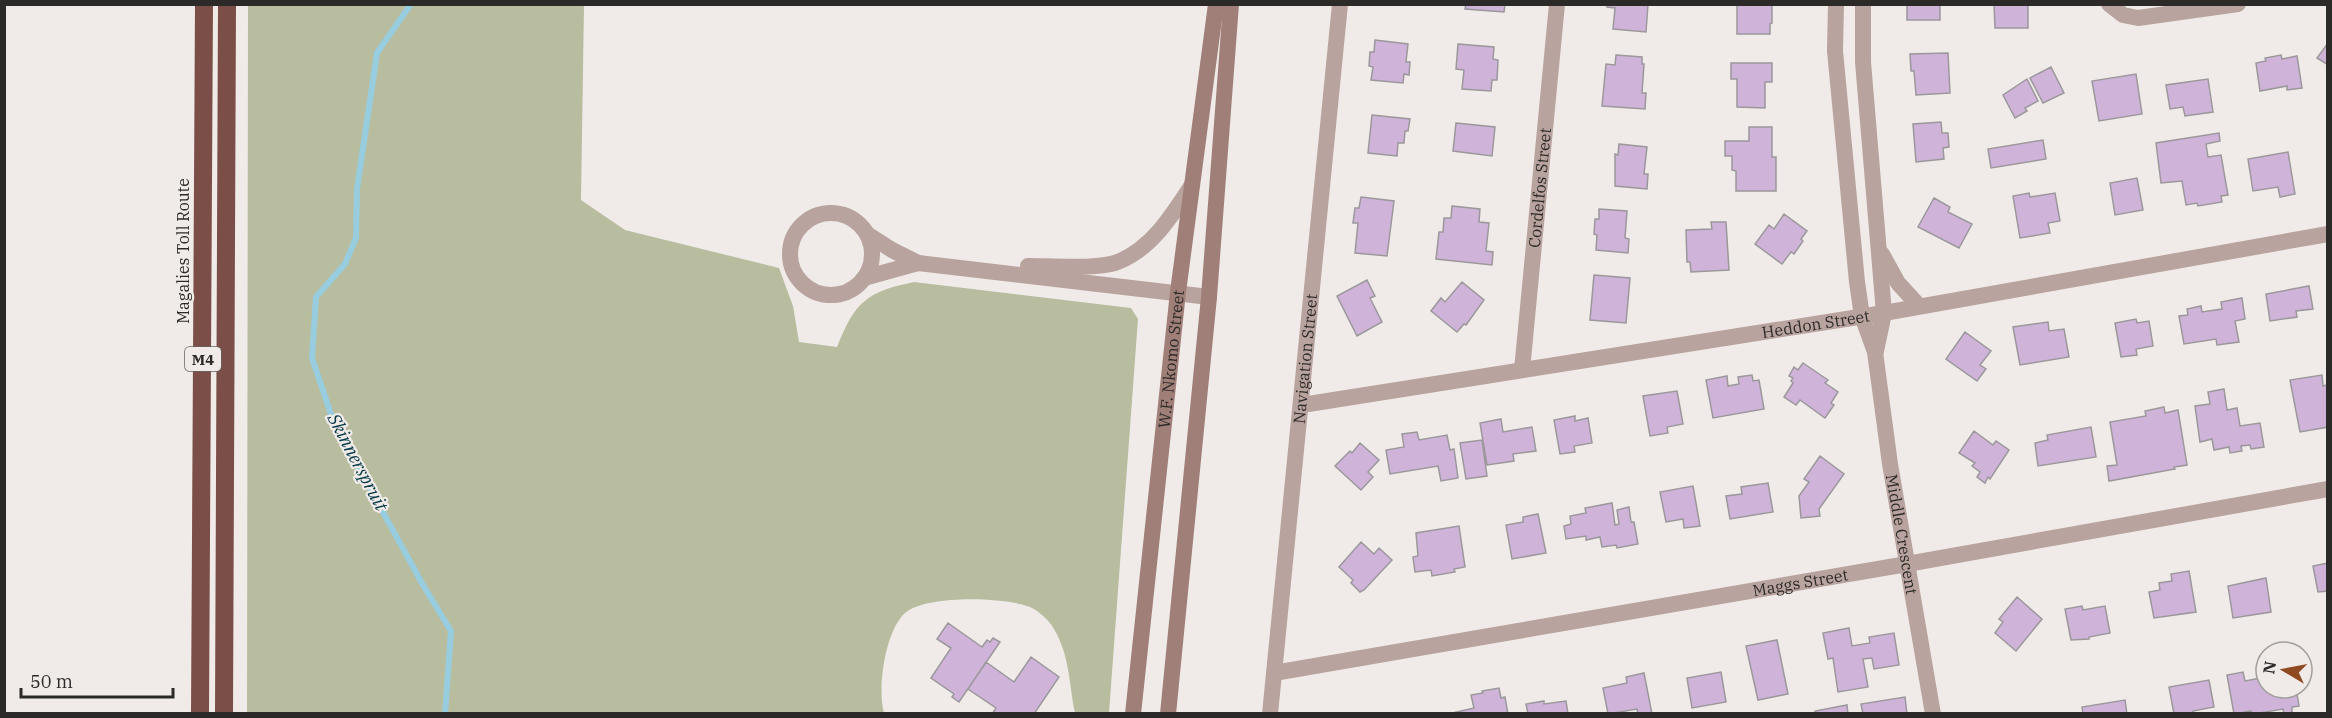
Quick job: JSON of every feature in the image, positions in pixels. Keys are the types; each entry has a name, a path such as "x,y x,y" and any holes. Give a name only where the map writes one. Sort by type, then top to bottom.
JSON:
{"highway":[{"name":"Magalies Toll Route","path":"201,714 204,4"},
{"name":"M4","path":"224,714 227,4"}],"main road":[{"name":"W.F. Nkomo Street","path":"1133,714 1178,292 1216,4"},
{"name":"W.F. Nkomo Street","path":"1168,714 1209,297 1231,4"}],"street":[{"name":"Navigation Street","path":"1270,714 1340,4"},
{"name":"Cordelfos Street","path":"1522,370 1557,4"},
{"name":"Middle Crescent","path":"1836,4 1835,51 1850,223 1862,316 1875,352 1890,464 1933,714"},
{"name":"Middle Crescent","path":"1863,4 1863,62 1884,313 1875,352"},
{"path":"2113,8 2123,15 2146,18 2238,4"},
{"path":"959,267 1099,265 1119,262 1135,252 1161,229 1192,185"},
{"path":"836,212 859,223 867,234 871,246 872,259 864,278 847,292 833,296 818,294 806,287 796,277 790,263 789,249 800,225 810,217 836,212"},
{"path":"867,234 918,263 1209,297"},
{"name":"Heddon Street","path":"1302,405 1884,313 2328,234"},
{"path":"1880,251 1898,283 1919,306"},
{"path":"864,278 918,263"},
{"name":"Maggs Street","path":"1274,673 2328,489"}],"green space":[{"path":"248,5 584,5 581,200 625,230 779,268 793,306 799,342 837,347 850,319 864,301 884,290 914,282 1131,308 1138,319 1109,713 1075,713 1063,650 1052,626 1039,612 1031,607 1015,603 964,599 915,607 898,621 884,661 882,703 884,713 247,713"}],"building":[{"path":"1466,4 1505,4 1504,12 1465,9"},
{"path":"1607,4 1648,4 1646,32 1613,29 1615,8 1607,7"},
{"path":"1737,4 1770,4 1772,23 1770,34 1737,34"},
{"path":"1907,4 1940,5 1940,20 1907,20"},
{"path":"1994,4 2028,4 2028,28 1995,28"},
{"path":"1375,40 1408,44 1406,62 1410,62 1409,75 1404,74 1403,83 1371,80 1373,67 1369,66 1370,52 1374,52"},
{"path":"2328,43 2328,65 2317,58"},
{"path":"1458,44 1494,47 1493,59 1498,60 1497,80 1492,80 1491,91 1462,89 1464,70 1456,69"},
{"path":"1948,53 1950,93 1916,95 1910,54"},
{"path":"1616,55 1642,57 1642,64 1644,64 1642,93 1646,93 1645,109 1602,106 1606,64 1615,65"},
{"path":"2281,55 2282,59 2297,56 2302,88 2287,90 2287,86 2260,91 2256,63 2266,61 2265,58"},
{"path":"1731,63 1772,63 1772,82 1765,82 1765,108 1737,107 1737,79 1731,79"},
{"path":"2051,67 2064,93 2043,103 2030,78"},
{"path":"2136,74 2142,114 2099,121 2092,81"},
{"path":"2027,79 2038,101 2025,108 2027,111 2015,118 2003,95"},
{"path":"2208,79 2213,112 2185,116 2183,107 2170,109 2166,85"},
{"path":"1372,115 1410,119 1408,131 1405,131 1404,143 1398,143 1397,156 1368,153"},
{"path":"1941,122 1942,133 1948,133 1949,147 1943,148 1944,159 1916,162 1913,124"},
{"path":"1456,123 1495,127 1492,156 1453,151"},
{"path":"1749,127 1772,127 1772,157 1776,157 1776,191 1736,191 1736,171 1732,170 1732,156 1725,156 1725,141 1749,141"},
{"path":"2219,133 2220,141 2206,144 2208,157 2221,155 2228,195 2221,196 2222,202 2198,206 2197,203 2186,205 2182,181 2161,183 2156,143"},
{"path":"2043,140 2046,159 1991,168 1988,149"},
{"path":"1619,144 1647,147 1644,174 1648,174 1647,189 1615,186 1615,154 1618,155"},
{"path":"2288,152 2295,194 2280,197 2278,187 2253,191 2248,159"},
{"path":"2137,178 2143,210 2115,215 2110,183"},
{"path":"2029,193 2030,197 2055,193 2060,221 2048,223 2050,233 2020,238 2013,196"},
{"path":"1361,197 1394,201 1387,256 1355,253 1358,223 1353,223 1355,208 1359,208"},
{"path":"1934,198 1950,207 1948,212 1972,224 1959,248 1918,227"},
{"path":"1452,206 1480,209 1479,222 1489,223 1486,251 1493,252 1492,265 1436,259 1439,232 1443,232 1444,218 1451,218"},
{"path":"1599,209 1627,211 1625,238 1629,239 1628,253 1596,250 1595,219 1599,219"},
{"path":"1784,214 1807,231 1794,254 1791,252 1782,264 1755,244 1769,225 1774,229"},
{"path":"1711,222 1726,222 1729,270 1691,272 1690,262 1687,262 1686,230 1712,229"},
{"path":"1594,275 1630,278 1626,323 1590,320"},
{"path":"1367,280 1375,296 1370,298 1382,322 1357,336 1337,296"},
{"path":"1462,282 1484,300 1466,325 1464,324 1457,332 1431,311 1441,298 1445,302"},
{"path":"2309,286 2313,309 2296,311 2297,317 2270,321 2266,294"},
{"path":"2242,298 2245,319 2235,321 2239,342 2217,345 2216,339 2184,344 2179,316 2188,315 2187,309 2201,306 2202,312 2222,309 2221,302"},
{"path":"2136,319 2137,323 2149,321 2153,346 2136,349 2137,355 2121,357 2115,323"},
{"path":"2048,322 2049,331 2064,329 2069,357 2020,365 2013,327"},
{"path":"1965,332 1991,351 1980,365 1986,369 1977,381 1946,359"},
{"path":"1803,363 1828,380 1825,383 1838,392 1831,403 1834,405 1825,418 1800,400 1796,405 1784,397 1793,383 1791,381 1793,378 1789,376 1794,367 1798,370"},
{"path":"1752,375 1753,381 1759,380 1764,409 1713,418 1706,380 1727,376 1728,386 1739,384 1738,377"},
{"path":"2322,375 2323,386 2327,385 2328,390 2328,427 2300,432 2290,380"},
{"path":"2224,389 2227,410 2237,408 2240,426 2260,423 2264,447 2251,449 2250,445 2241,446 2242,451 2230,453 2229,447 2214,450 2212,439 2200,442 2195,406 2210,404 2208,392"},
{"path":"1677,391 1683,424 1667,427 1668,433 1650,436 1643,396"},
{"path":"2164,407 2165,413 2178,410 2187,465 2109,481 2107,466 2117,465 2110,422 2146,416 2145,411"},
{"path":"1575,416 1575,421 1588,418 1592,443 1574,446 1575,452 1560,454 1554,420"},
{"path":"1501,419 1503,432 1532,427 1536,451 1513,454 1514,461 1487,465 1480,423"},
{"path":"2091,427 2096,457 2038,466 2035,443 2048,440 2047,435"},
{"path":"1974,431 1993,445 1996,441 2009,450 1985,483 1977,477 1980,472 1972,466 1975,463 1959,453"},
{"path":"1417,432 1419,440 1447,435 1450,450 1454,449 1458,478 1441,481 1438,466 1390,474 1386,450 1404,447 1402,434"},
{"path":"1482,440 1487,476 1466,479 1460,443"},
{"path":"1360,443 1379,460 1368,472 1373,477 1361,490 1335,466 1350,451 1352,453"},
{"path":"1820,456 1844,474 1819,509 1820,516 1801,518 1799,496 1809,482 1804,479"},
{"path":"1768,483 1773,512 1730,519 1726,496 1742,494 1741,487"},
{"path":"1693,486 1700,526 1684,528 1683,519 1666,522 1660,492"},
{"path":"1612,503 1615,525 1619,524 1617,510 1629,507 1638,544 1617,548 1616,545 1602,547 1600,537 1586,540 1586,536 1566,539 1564,526 1571,524 1570,516 1586,513 1585,508"},
{"path":"1538,514 1546,553 1512,559 1506,525 1523,522 1523,517"},
{"path":"1459,526 1465,567 1454,569 1455,572 1432,576 1431,570 1415,572 1413,557 1418,556 1416,533"},
{"path":"1361,542 1374,554 1379,548 1392,560 1360,592 1351,583 1353,580 1339,567"},
{"path":"2328,563 2328,591 2318,592 2313,566"},
{"path":"2189,571 2196,612 2154,618 2149,592 2160,590 2159,583 2172,581 2171,574"},
{"path":"2266,578 2271,612 2233,618 2228,586"},
{"path":"2017,597 2042,619 2016,651 1995,633 2003,622 1999,619"},
{"path":"2082,606 2083,610 2105,606 2110,633 2089,637 2089,639 2071,640 2065,609"},
{"path":"948,623 982,647 987,640 990,642 993,638 1000,642 959,702 952,697 954,694 931,678 951,648 937,639"},
{"path":"1849,628 1852,646 1870,643 1869,637 1894,633 1899,665 1874,669 1872,658 1863,659 1868,687 1838,692 1833,658 1828,659 1823,633"},
{"path":"1777,640 1788,694 1758,700 1746,646"},
{"path":"1031,657 1059,677 1034,714 992,714 996,708 968,689 986,662 1014,682"},
{"path":"1721,672 1726,702 1692,708 1687,678"},
{"path":"2243,672 2245,681 2254,679 2254,700 2298,700 2299,706 2292,707 2292,712 2286,714 2283,709 2254,714 2251,714 2251,711 2234,714 2227,675"},
{"path":"1644,673 1652,714 1638,714 1637,709 1608,714 1603,688 1627,683 1626,677"},
{"path":"2209,680 2214,707 2193,711 2194,714 2174,714 2169,687"},
{"path":"1499,688 1501,698 1505,697 1508,714 1448,714 1474,708 1471,695"},
{"path":"1905,697 1907,714 1863,714 1861,704"},
{"path":"2125,700 2127,714 2083,714 2082,707"},
{"path":"1544,701 1544,704 1566,701 1568,714 1528,714 1526,704"},
{"path":"1847,705 1848,714 1815,714 1815,711"}],"waterway":[{"name":"Skinnerspruit","path":"411,4 377,53 357,189 356,238 345,264 316,297 312,358 334,423 423,585 451,631 445,714"}]}
